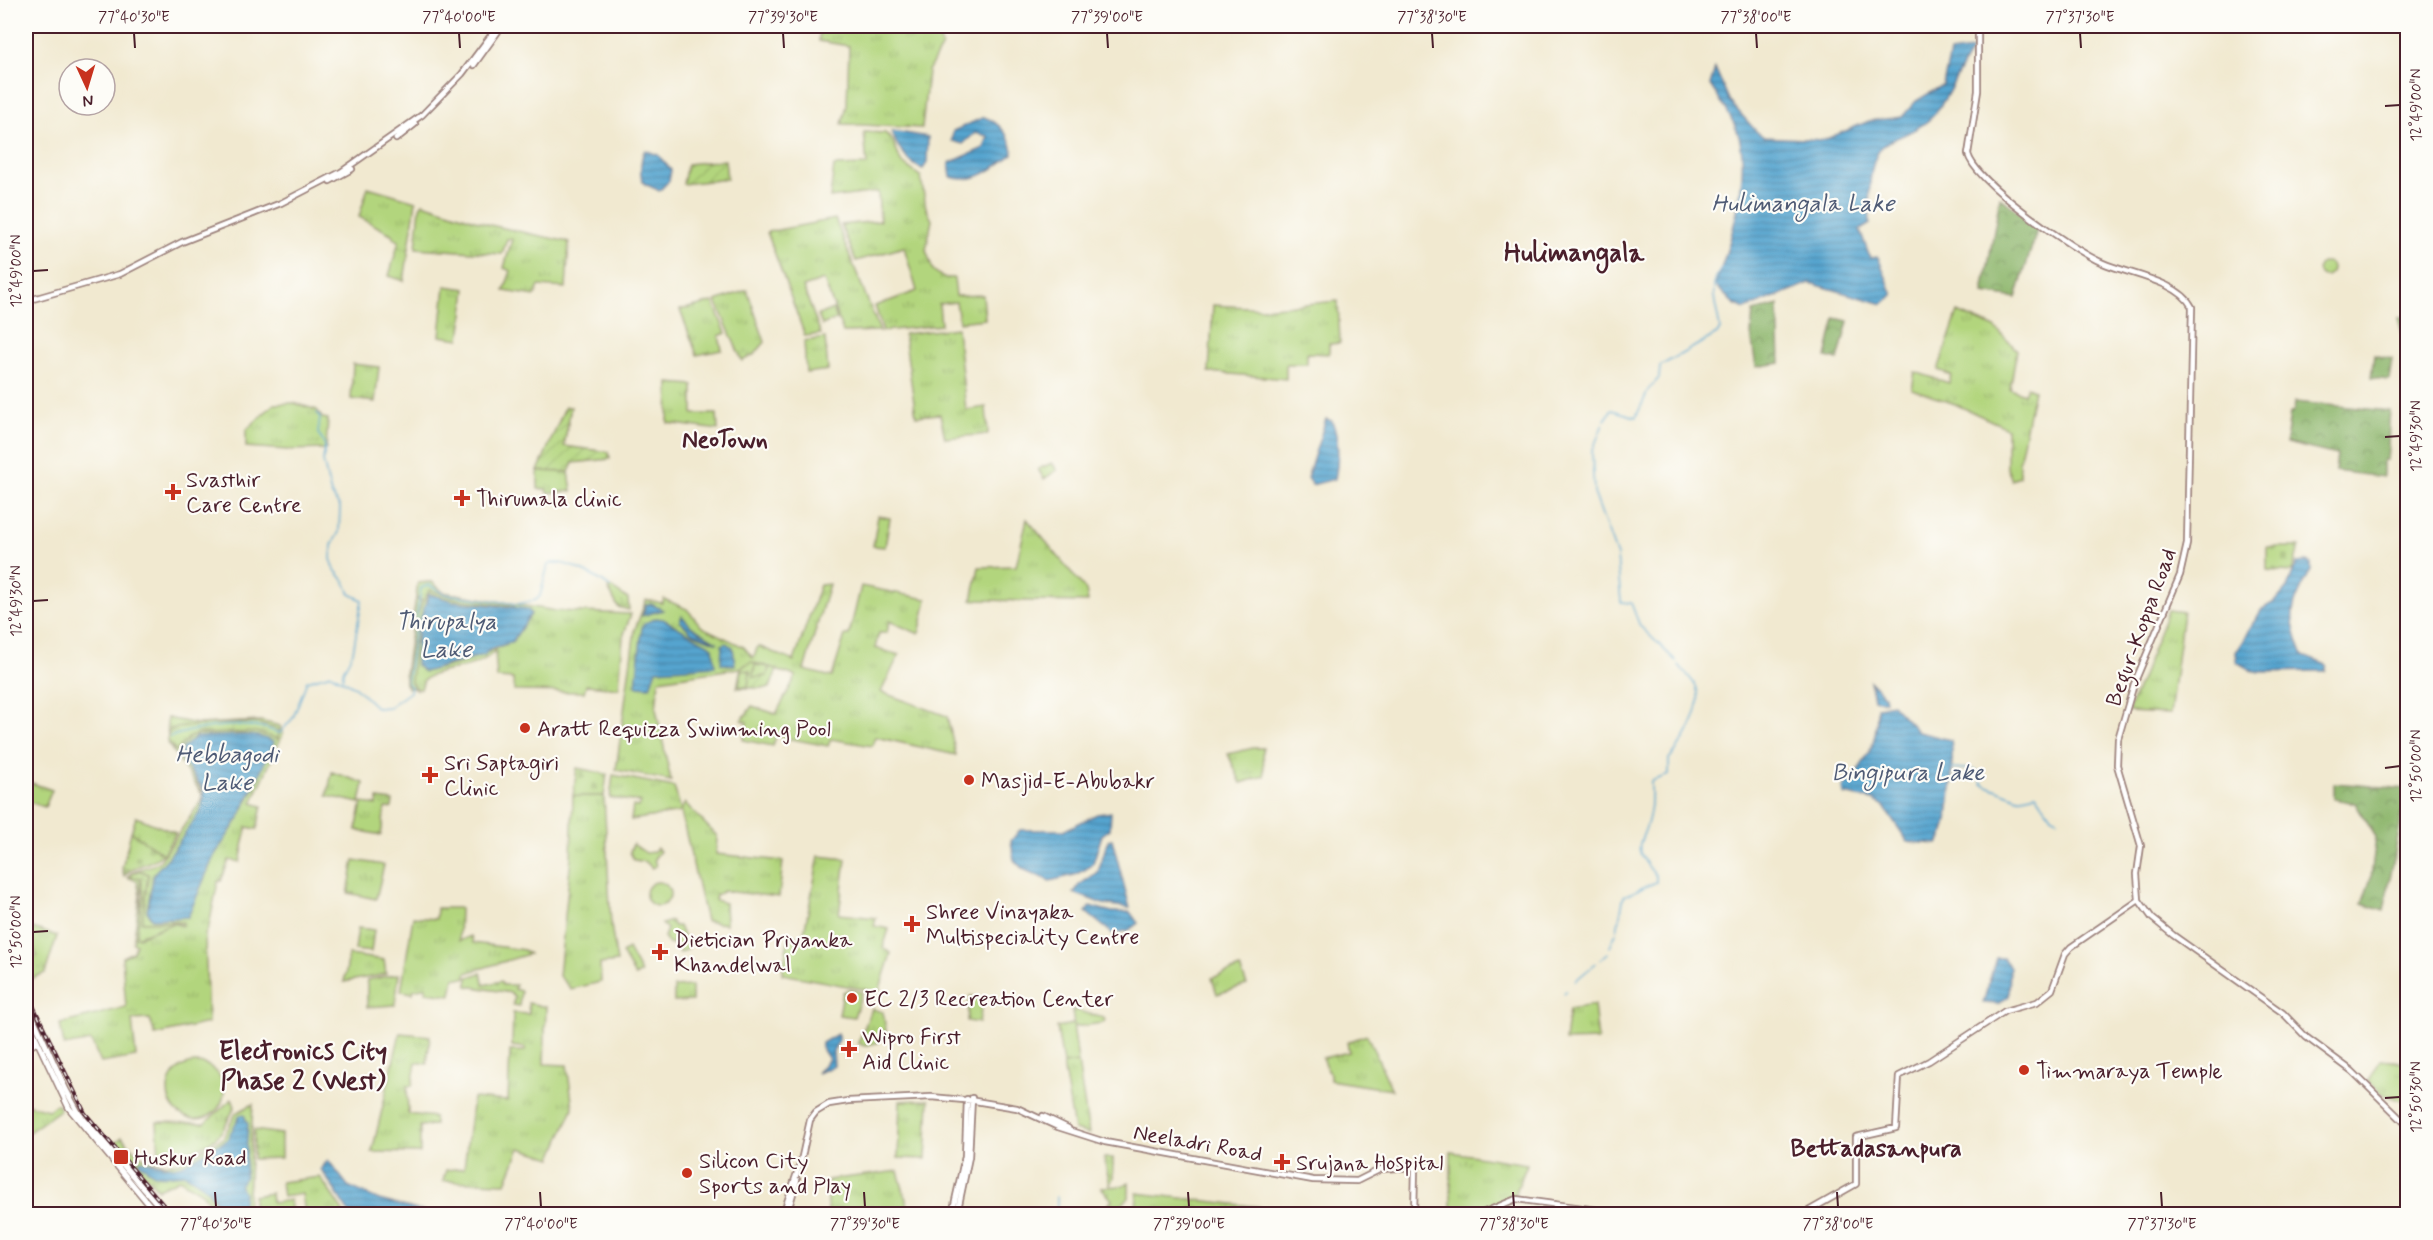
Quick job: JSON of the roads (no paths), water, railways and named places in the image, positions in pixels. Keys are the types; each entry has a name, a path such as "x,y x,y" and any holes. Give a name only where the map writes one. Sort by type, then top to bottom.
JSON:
{"highway":[{"path":"26,1002 75,1108 138,1187 157,1215"},
{"path":"26,1017 70,1113 166,1215"}],"main road":[{"path":"26,301 120,274 203,232 303,194 343,174 402,135 465,76 500,26"},
{"path":"297,196 341,172 422,115 462,74 500,26"},
{"name":"Begur-Koppa Road","path":"1978,26 1978,92 1968,154 1971,164 2068,246 2105,264 2178,290 2192,307 2190,520 2184,560 2134,684 2116,754 2120,776 2141,846 2137,874 2139,900"},
{"path":"1803,1215 1856,1184 1856,1137 1896,1128 1899,1076 1929,1061 2005,1011 2037,1002 2052,990 2071,947 2139,900 2152,918 2173,935 2283,1013 2306,1037 2360,1078 2408,1126"},
{"path":"26,1047 36,1041"},
{"name":"Neeladri Road","path":"801,1161 810,1120 816,1112 832,1103 931,1097 969,1099 1014,1105 1070,1130 1124,1146 1313,1180 1357,1181 1381,1169 1415,1167 1414,1215"},
{"path":"955,1215 969,1156 969,1099"},
{"path":"785,1215 798,1178 801,1161"},
{"path":"785,1215 801,1161"},
{"path":"1479,1215 1516,1199 1626,1215"}],"water":[{"name":"Hulimangala Lake","path":"1972,50 1932,117 1917,128 1888,142 1881,148 1872,167 1870,224 1860,230 1870,258 1878,257 1893,295 1883,304 1810,283 1745,309 1734,304 1715,285 1736,214 1742,175 1742,157 1735,126 1710,85 1715,68 1730,102 1764,137 1824,140 1869,121 1902,117 1916,101 1943,85 1950,53"},
{"path":"984,117 990,119 1004,131 1011,142 1013,154 976,177 960,179 951,177 949,163 984,148 988,136 975,133 963,144 952,141 953,131"},
{"path":"892,131 928,137 927,163 923,169 903,153"},
{"path":"645,150 658,155 671,170 669,181 659,191 645,184 641,177 641,162"},
{"path":"1326,419 1332,421 1337,442 1338,457 1335,479 1312,485 1307,478"},
{"path":"2297,563 2311,564 2311,570 2295,603 2294,630 2303,656 2327,665 2325,671 2254,672 2237,662 2236,652 2262,609 2276,601 2287,588"},
{"name":"Thirupalya Lake","path":"429,594 453,601 528,609 531,614 512,642 490,649 484,655 424,672 416,665 418,626"},
{"path":"651,604 663,610 642,616 646,605"},
{"path":"682,616 692,627 718,643 692,633 680,621"},
{"path":"656,618 663,619 713,647 715,666 656,670 650,687 636,686 642,627"},
{"path":"725,643 733,647 735,665 721,664 722,645"},
{"name":"Bingipura Lake","path":"1870,681 1884,695 1885,701 1874,699"},
{"name":"Bingipura Lake","path":"1892,704 1918,732 1951,740 1952,778 1949,810 1938,844 1908,842 1883,805 1873,800 1844,794 1843,788 1870,751 1876,732 1877,707"},
{"name":"Hebbagodi Lake","path":"259,736 274,742 239,818 214,856 188,917 152,919 147,911 154,873 168,858 201,810 204,790 181,758 182,749 196,737"},
{"path":"1111,812 1110,829 1102,835 1093,863 1074,875 1050,881 1023,869 1014,860 1011,841 1020,830 1065,830 1097,814"},
{"path":"1112,839 1130,908 1103,904 1074,893 1079,885 1098,872 1108,840"},
{"path":"1090,906 1112,912 1130,912 1138,923 1129,930 1113,934 1086,912"},
{"path":"1996,958 2003,958 2010,967 2009,996 1998,1004 1983,1003"},
{"path":"837,1034 839,1040 833,1051 834,1066 817,1073 829,1059 821,1047 822,1043"},
{"path":"240,1115 244,1115 248,1124 245,1178 239,1185 244,1193 242,1214 225,1214 206,1188 185,1174 156,1175 139,1163 140,1160 173,1167 182,1165 227,1140"},
{"path":"328,1160 348,1186 379,1200 433,1214 350,1214 321,1169"}],"waterway":[{"path":"1605,420 1612,410 1636,417 1649,389 1659,378 1660,366 1717,334 1720,329 1714,288 1715,281 1723,267"},
{"path":"317,413 320,418 318,433 325,445 323,461 331,494 340,507 339,532 332,545 331,559 350,594 362,600 353,652 343,671 343,677"},
{"path":"1603,424 1592,452 1594,493 1617,556 1621,602 1631,603 1640,626 1676,661"},
{"path":"170,737 203,728 227,726 261,727 280,733 293,718 307,681 331,674 355,687 377,708 389,707 410,692 411,687 407,683 421,588 429,585 445,594 518,604 536,600 540,596 548,565 561,563 579,569 610,587"},
{"path":"1617,930 1624,896 1656,882 1656,876 1647,865 1640,850 1651,808 1651,781 1669,775 1669,759 1686,736 1698,705 1696,687 1679,665"},
{"path":"1952,768 1976,770 1980,773 1982,784 2018,798 2036,794 2051,816 2058,819"},
{"path":"1610,947 1616,933"},
{"path":"1600,960 1608,953"},
{"path":"1575,981 1596,963"},
{"path":"1057,1197 1057,1214"}],"railway":[{"path":"26,991 85,1113 171,1214"}],"place":[{"name":"Svasthir Care Centre","path":"173,492"},
{"name":"Thirumala clinic","path":"462,498"},
{"name":"Aratt Requizza Swimming Pool","path":"525,728"},
{"name":"Sri Saptagiri Clinic","path":"430,775"},
{"name":"Masjid-E-Abubakr","path":"969,780"},
{"name":"Shree Vinayaka Multispeciality Centre","path":"912,924"},
{"name":"Dietician Priyanka Khandelwal","path":"660,952"},
{"name":"EC 2/3 Recreation Center","path":"852,998"},
{"name":"Wipro First Aid Clinic","path":"849,1049"},
{"name":"Timmaraya Temple","path":"2024,1070"},
{"name":"Huskur Road","path":"121,1157"},
{"name":"Srujana Hospital","path":"1282,1162"},
{"name":"Silicon City Sports and Play","path":"687,1173"}],"district":[{"name":"Hulimangala","path":"1574,252"},
{"name":"NeoTown","path":"725,439"},
{"name":"Electronics City Phase 2 (West)","path":"303,1065"},
{"name":"Bettadasanpura","path":"1876,1148"}]}
